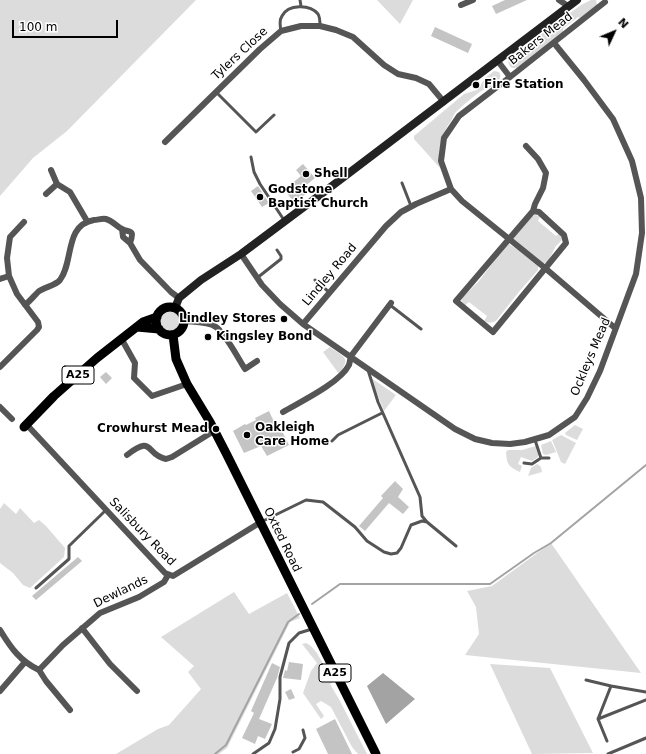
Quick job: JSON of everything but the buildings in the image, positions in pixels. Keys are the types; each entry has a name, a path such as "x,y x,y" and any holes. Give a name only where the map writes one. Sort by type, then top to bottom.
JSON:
{"main road":[{"path":"175,308 179,298 201,280 241,254 285,222 568,6 578,0"},
{"path":"168,307 175,308 181,312 184,321 180,331 172,335 163,333 159,329 157,325 157,317 163,309 168,307"},
{"name":"A25","path":"26,426 54,396 121,338 143,322 157,317"},
{"path":"137,327 159,329"},
{"name":"Oxted Road","path":"172,335 176,359 187,384 214,431 261,522 376,754"}],"street":[{"path":"461,5 473,0"},
{"path":"559,0 568,6"},
{"name":"Bakers Mead","path":"451,189 442,161 444,138 459,116 605,2"},
{"name":"Tylers Close","path":"166,142 260,50 281,32 301,26 320,26 336,30 353,38 384,65 398,74 416,78 430,84 444,102"},
{"name":"Ockleys Mead","path":"303,324 455,429 475,439 510,444 535,440 549,435 575,417 587,398 600,371 636,274 642,233 641,198 632,161 613,119 554,43"},
{"name":"Bakers Mead","path":"497,60 510,77"},
{"path":"526,146 538,159 546,172 543,188 533,211 456,301 493,332 566,243 564,235 539,212 533,211"},
{"path":"51,170 57,184 70,192 87,221"},
{"path":"46,194 57,184"},
{"path":"451,189 462,201 545,268 615,328"},
{"name":"Lindley Road","path":"241,254 262,285 280,304 303,324 386,226 401,212 411,206 451,189"},
{"path":"25,305 39,291 59,282 65,272 68,252 75,232 87,221 104,219 113,222 122,229 129,230 132,233 130,243"},
{"path":"0,367 38,330 39,325 17,294 9,276 7,258 10,237 24,222"},
{"path":"122,229 123,237 130,243 140,260 171,292 179,298"},
{"path":"0,279 9,276"},
{"path":"283,412 310,397 343,374 350,364 350,356 390,304"},
{"path":"184,321 215,326 245,369 257,361"},
{"path":"121,338 135,363 134,378 152,396 187,384"},
{"path":"0,407 12,419"},
{"name":"Salisbury Road","path":"26,426 164,573 168,575 173,576 261,522"},
{"path":"127,455 142,445 148,447 162,458 166,459 172,457 214,431"},
{"name":"Dewlands","path":"39,670 63,645 100,613 139,597 164,582 168,575"},
{"path":"82,628 110,664 137,691"},
{"path":"0,630 12,649 25,662 39,670 46,681 70,710"},
{"path":"0,691 25,662"}],"lane":[{"path":"300,0 301,6"},
{"path":"281,32 280,23 282,15 290,8 301,6 313,9 319,15 320,26"},
{"path":"216,92 256,132 274,115"},
{"path":"251,157 254,172 260,184 285,222"},
{"path":"402,183 411,206"},
{"path":"257,278 281,259 281,256 277,250"},
{"path":"315,280 330,293"},
{"path":"390,304 421,329"},
{"path":"367,368 382,413 420,497 422,516 456,546"},
{"path":"332,441 338,435 382,413"},
{"path":"535,440 542,458"},
{"path":"524,463 532,464 542,458 549,458"},
{"path":"261,522 306,500 323,502 355,527 367,541 384,552 391,554 397,553 401,548 411,525 422,521 427,522"},
{"path":"36,588 69,559 69,546 106,510"},
{"path":"253,754 269,743 275,729 280,699 280,677 289,643 300,633 313,629"},
{"path":"586,680 646,692"},
{"path":"608,741 598,719 611,686"},
{"path":"598,719 646,700"},
{"path":"293,752 300,749 305,738 302,730"},
{"path":"608,754 646,738"}],"shaded area":[{"path":"0,0 196,0 67,131 33,158 0,196"},
{"path":"377,0 413,0 400,24"},
{"path":"591,0 596,0 597,5 580,18 578,17 563,29 563,32 518,68 512,68 510,66 508,62 509,58 581,5"},
{"path":"494,71 499,72 499,81 493,86 483,90 464,104 455,113 447,126 442,138 439,155 440,168 414,139 414,136 464,94 477,90 486,77"},
{"path":"531,216 540,216 538,221 556,236 559,233 563,239 556,246 548,261 543,264 513,239 513,237"},
{"path":"509,244 538,266 538,270 496,321 487,322 484,321 487,316 469,302 465,305 461,299 479,281"},
{"path":"170,311 177,314 180,321 177,328 170,331 163,328 160,321 163,314"},
{"path":"330,347 345,358 345,364 339,374 323,352"},
{"path":"371,378 396,395 384,411"},
{"path":"575,425 583,429 577,440 566,435 565,433"},
{"path":"561,435 576,443 565,464 561,462 552,440"},
{"path":"551,441 556,452 546,455 543,454 541,445"},
{"path":"536,446 539,455 532,461 521,457 518,464 522,466 520,472 509,465 506,452 508,450 522,450"},
{"path":"537,464 541,467 542,472 528,476 531,468"},
{"path":"4,503 16,514 20,508 34,523 39,520 65,548 64,557 30,588 23,585 13,573 0,563 0,509"},
{"path":"551,543 641,673 465,655 479,634 476,607 467,591 492,586"},
{"path":"234,592 249,614 287,593 300,618 290,622 227,748 219,754 116,754 158,729 169,725 201,689 188,672 194,666 161,637"},
{"path":"306,643 314,649 321,660 332,683 330,684 367,754 358,754 352,747 331,707 321,701 316,704 324,716 321,719 303,693 311,671 317,663 302,644"},
{"path":"490,664 550,668 593,753 532,754"},
{"path":"383,673 415,699 386,724 367,686"}],"waterway":[{"path":"312,604 340,584 490,584 551,543 646,465"},
{"path":"215,754 226,745 288,622 299,614"}],"place":[{"name":"Fire Station","path":"476,85"},
{"name":"Shell","path":"306,174"},
{"name":"Godstone Baptist Church","path":"260,197"},
{"name":"Lindley Stores","path":"284,319"},
{"name":"Kingsley Bond","path":"208,337"},
{"name":"Crowhurst Mead","path":"216,429"},
{"name":"Oakleigh Care Home","path":"247,435"}]}
